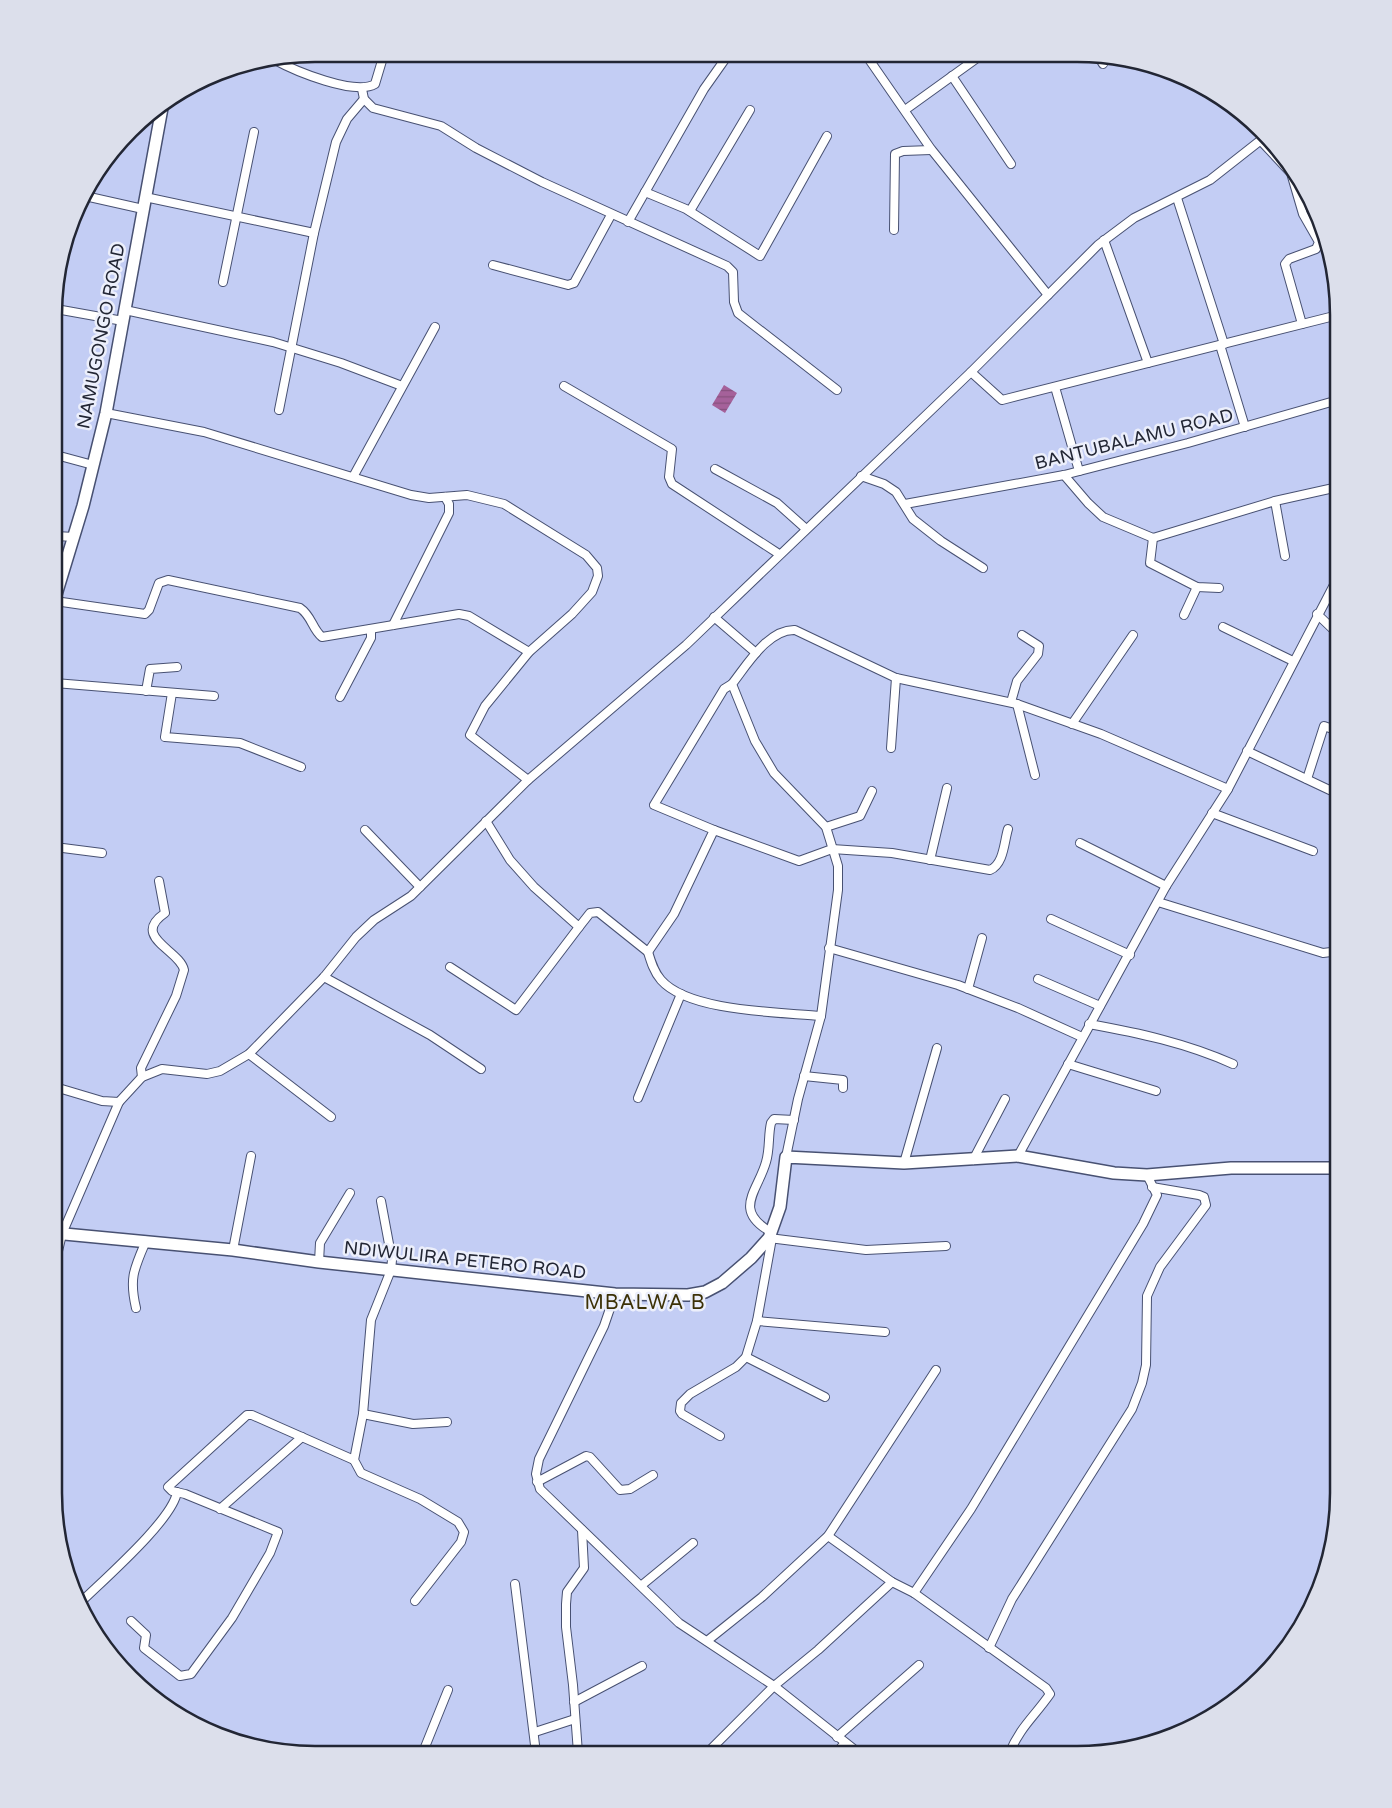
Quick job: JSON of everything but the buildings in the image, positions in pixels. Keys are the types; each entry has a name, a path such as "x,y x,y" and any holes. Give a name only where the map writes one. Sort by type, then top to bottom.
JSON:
{"street":[{"path":"287,65 336,83 362,89 374,84 381,62"},
{"path":"628,222 704,89 723,62"},
{"path":"871,62 932,150 1048,295"},
{"path":"905,110 972,62"},
{"path":"952,76 1011,164"},
{"path":"362,89 364,99 373,108 441,126 484,152 611,215 727,266 733,272 734,302 738,313 837,390"},
{"path":"279,410 314,234 340,132 364,99"},
{"path":"690,212 750,110"},
{"name":"NAMUGONGO ROAD","path":"62,576 106,413 160,116"},
{"path":"223,282 254,132"},
{"path":"645,192 690,212 760,256 827,136"},
{"path":"62,1224 119,1102 142,1077 162,1069 207,1074 220,1071 249,1054 324,977 356,937 374,920 411,896 528,780 686,645 805,528 971,372 1104,240 1134,218 1210,180 1260,142"},
{"path":"894,230 894,154 903,151 932,150"},
{"path":"1296,189 1304,214 1318,240"},
{"path":"92,197 236,217 314,234"},
{"path":"1177,198 1222,344 1245,427"},
{"path":"494,265 568,285 574,283 611,215"},
{"path":"1104,240 1148,363"},
{"path":"1302,324 1285,264 1289,259 1316,249 1319,243"},
{"path":"62,310 124,316 240,334 292,348 402,386"},
{"path":"971,372 1002,400 1330,317"},
{"path":"354,477 435,327"},
{"path":"564,386 672,449 669,477 672,484 779,554"},
{"path":"1055,387 1079,471"},
{"name":"BANTUBALAMU ROAD","path":"905,504 1064,475 1330,402"},
{"path":"106,413 204,432 411,496 429,498 457,494 504,504 586,555 597,568 598,576 592,592 572,614 529,652 485,706 470,735 528,780"},
{"path":"62,457 93,465"},
{"path":"715,469 777,503 805,528"},
{"path":"1064,475 1103,517 1153,538 1275,501 1330,489"},
{"path":"861,476 884,484 896,492 913,519 941,541 983,568"},
{"path":"392,625 449,513 449,504 445,497"},
{"path":"1275,501 1285,556"},
{"path":"62,536 74,537"},
{"path":"1153,538 1150,563 1197,587 1219,588"},
{"path":"62,600 145,614 149,610 159,583 168,580 300,608 307,612 316,632 322,637 459,614 469,616 529,652"},
{"path":"1184,615 1197,587"},
{"path":"1018,1156 1089,1024 1130,955 1166,886 1228,789 1330,591"},
{"path":"1317,614 1330,626"},
{"path":"714,617 756,653"},
{"path":"1223,627 1293,661"},
{"path":"340,698 371,638 371,629"},
{"path":"1008,830 1000,862 996,868 990,870 892,853 832,849 799,862 654,805 724,689 732,684 756,653 773,637 785,630 795,630 896,678 1014,703 1100,734 1228,789"},
{"path":"1022,635 1039,646 1038,654 1017,681 1014,703 1035,774"},
{"path":"1072,724 1133,635"},
{"path":"146,691 150,669 177,667"},
{"path":"891,748 896,678"},
{"path":"62,684 214,696"},
{"path":"732,684 755,741 774,773 826,828 839,876 820,1016 786,1157 904,1163 1018,1156 1114,1173 1147,1175 1231,1168 1330,1168"},
{"path":"172,693 164,737 240,743 300,767"},
{"path":"1307,779 1324,726 1330,728"},
{"path":"1247,751 1330,790"},
{"path":"930,860 947,788"},
{"path":"826,828 860,816 872,791"},
{"path":"1212,813 1313,850"},
{"path":"486,821 510,860 534,887 579,926"},
{"path":"365,830 420,887"},
{"path":"648,952 674,914 714,830"},
{"path":"1080,843 1166,886"},
{"path":"62,848 102,853"},
{"path":"142,1077 141,1068 176,996 184,970 181,963 154,936 152,928 156,920 165,913 159,881"},
{"path":"1158,902 1323,953 1330,952"},
{"path":"450,967 516,1010 579,926 590,913 598,912 648,952 654,969 661,980 681,994 749,1010 820,1016"},
{"path":"1051,919 1130,955"},
{"path":"968,989 982,938"},
{"path":"829,948 968,989 1018,1008 1082,1037"},
{"path":"324,977 430,1035 481,1069"},
{"path":"1038,979 1100,1006"},
{"path":"638,1098 681,994"},
{"path":"1089,1024 1190,1046 1233,1064"},
{"path":"904,1163 937,1048"},
{"path":"249,1054 332,1117"},
{"path":"1068,1064 1156,1091"},
{"path":"804,1076 843,1080 843,1088"},
{"path":"62,1088 102,1101 119,1102"},
{"path":"972,1160 1005,1098"},
{"path":"794,1120 774,1119 771,1122 767,1160 749,1206 751,1214 771,1236 866,1250 946,1246"},
{"path":"233,1250 251,1156"},
{"name":"NDIWULIRA PETERO ROAD","path":"62,1233 233,1250 320,1262 615,1294 688,1295 705,1292 722,1282 751,1258 771,1236 780,1207 786,1157"},
{"path":"914,1593 971,1509 1144,1224 1156,1201 1157,1195 1147,1175"},
{"path":"989,1648 1012,1599 1132,1409 1142,1383 1146,1365 1147,1296 1160,1267 1206,1205 1204,1197 1199,1195 1152,1187"},
{"path":"320,1262 320,1243 350,1193"},
{"path":"354,1460 363,1414 371,1320 391,1270 391,1248 381,1201"},
{"path":"720,1436 682,1414 680,1403 690,1394 736,1367 746,1357 757,1321 771,1236"},
{"path":"136,1308 132,1287 134,1268 146,1241"},
{"path":"615,1294 604,1326 540,1459 537,1482 548,1498 642,1585 679,1623 774,1686 849,1746"},
{"path":"757,1321 885,1332"},
{"path":"746,1357 825,1397"},
{"path":"707,1641 762,1597 828,1536 936,1370"},
{"path":"363,1414 413,1424 447,1422"},
{"path":"131,1621 146,1635 144,1648 180,1676 191,1674 232,1618 270,1553 278,1532 168,1487 247,1415 252,1415 354,1460 361,1473 420,1499 463,1527 464,1537 461,1542 415,1602"},
{"path":"220,1509 302,1437"},
{"path":"537,1482 586,1456 590,1457 620,1490 630,1489 653,1475"},
{"path":"86,1597 152,1531 175,1503 177,1492"},
{"path":"577,1746 566,1627 566,1604 567,1592 584,1568 582,1530"},
{"path":"828,1536 892,1582 914,1593 1046,1688 1050,1694 1039,1710 1022,1727 1013,1746"},
{"path":"642,1585 693,1543"},
{"path":"716,1746 774,1686 818,1650 892,1582"},
{"path":"515,1584 535,1746"},
{"path":"838,1737 919,1664"},
{"path":"574,1702 642,1666"},
{"path":"425,1746 448,1690"},
{"path":"534,1732 574,1719"},
{"path":"842,1746 845,1743"}],"shaded area":[{"path":"724,385 737,393 725,413 712,405"}],"district":[{"name":"MBALWA B","path":"645,1302"}]}
